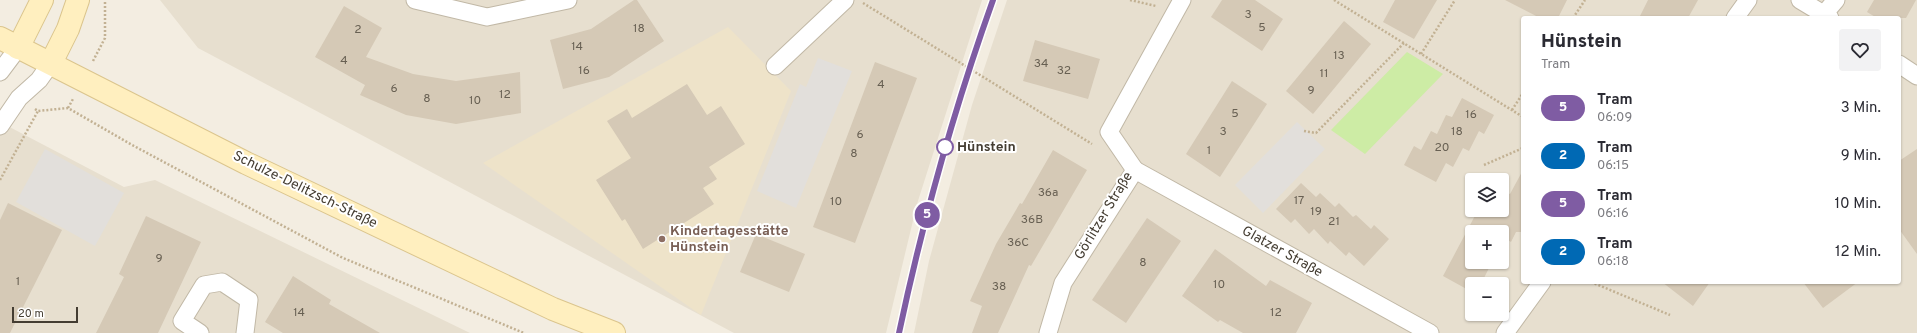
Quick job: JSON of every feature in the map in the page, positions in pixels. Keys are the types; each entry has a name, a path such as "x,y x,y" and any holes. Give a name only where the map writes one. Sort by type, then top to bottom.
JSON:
{"main road":[{"path":"9,43 42,0"},
{"path":"51,63 68,29 78,0"},
{"name":"Schulze-Delitzsch-Straße","path":"9,43 268,173 553,309 614,333"}],"street":[{"path":"415,0 487,17 568,0"},
{"path":"774,66 845,0"},
{"path":"1736,16 1748,0"},
{"path":"1800,0 1827,16 1836,0"},
{"name":"Görlitzer Straße","path":"1048,333 1063,283 1135,170 1109,132 1179,5"},
{"path":"0,72 9,43"},
{"path":"0,126 19,98 38,80 51,63"},
{"path":"1901,65 1917,76"},
{"name":"Glatzer Straße","path":"1135,170 1430,333"},
{"path":"200,333 182,321 204,285 222,282 249,300 245,333"},
{"path":"1505,333 1541,284"}],"path":[{"path":"105,0 105,38 68,108 134,146 343,258 524,333"},
{"path":"858,0 1095,146"},
{"path":"1130,0 1179,5"},
{"path":"1334,0 1521,116"},
{"path":"1421,54 1455,0"},
{"path":"1574,16 1585,0"},
{"path":"1304,131 1316,133 1404,43"},
{"path":"1512,110 1521,96"},
{"path":"0,180 38,111"},
{"path":"1484,165 1521,149"},
{"path":"1596,284 1670,315"}],"shaded area":[{"path":"160,0 982,0 917,204 886,333 734,333 198,48"},
{"path":"1007,0 1917,0 1917,333 914,333 929,261 972,105"},
{"name":"Kindertagesstätte Hünstein","path":"728,27 791,91 701,315 483,163"},
{"path":"818,58 852,71 796,208 757,191 800,84 806,87"},
{"path":"0,122 124,187 155,180 470,333 0,333"},
{"path":"1297,122 1325,149 1263,213 1235,185"},
{"path":"45,149 124,193 95,246 16,202"}],"green space":[{"path":"1407,52 1443,74 1365,154 1331,130"}],"building":[{"path":"634,0 637,0 664,41 609,77 563,89 550,40 591,29"},
{"path":"1222,0 1255,0 1283,19 1262,51 1211,17"},
{"path":"1395,0 1437,0 1414,39 1383,22"},
{"path":"1505,0 1567,0 1559,16 1536,16"},
{"path":"1648,0 1698,0 1689,16 1640,16"},
{"path":"1874,0 1916,0 1906,18 1901,18 1901,16 1874,16 1867,12"},
{"path":"344,6 382,28 366,57 413,74 456,81 520,72 521,113 456,124 406,115 360,95 365,85 315,57"},
{"path":"1344,21 1371,44 1313,114 1286,91"},
{"path":"1035,40 1100,59 1088,99 1023,81"},
{"path":"875,62 917,78 855,243 813,227"},
{"path":"1232,81 1267,104 1220,177 1186,154"},
{"path":"687,84 707,115 721,106 745,144 709,167 717,179 703,188 714,204 643,249 625,219 622,221 596,180 631,158 607,121 627,109 632,118"},
{"path":"1462,98 1494,115 1484,134 1479,131 1469,151 1463,148 1453,167 1446,163 1436,182 1404,165 1414,146 1421,150 1431,131 1437,134 1446,115 1452,117"},
{"path":"1917,149 1917,254 1901,232 1901,160"},
{"path":"1053,150 1087,170 1031,266 1029,265 998,333 972,333 982,306 970,301 996,244 1020,203 1022,204"},
{"path":"1521,174 1521,232 1516,232 1511,242 1509,241 1509,225 1470,225 1474,217 1509,217 1509,194"},
{"path":"1301,183 1316,197 1320,193 1335,207 1339,203 1353,217 1356,215 1371,229 1374,225 1389,239 1364,266 1349,252 1346,256 1330,241 1328,244 1314,229 1309,234 1295,219 1291,223 1276,209"},
{"path":"8,203 62,230 10,333 0,333 0,220"},
{"path":"146,216 201,242 158,333 96,333 124,277 119,274"},
{"path":"1147,218 1181,241 1126,323 1092,300"},
{"path":"756,234 805,254 789,292 740,272"},
{"path":"1465,235 1465,269 1488,269 1484,277 1465,277 1465,288 1443,276"},
{"path":"1215,249 1266,286 1270,280 1312,303 1296,333 1243,333 1220,320 1218,322 1182,296"},
{"path":"293,276 331,300 329,304 380,333 283,333 265,322"},
{"path":"1665,284 1709,284 1693,306"},
{"path":"1805,284 1855,284 1823,308"}],"railway":[{"path":"899,333 918,249 940,165 965,82 993,0"}],"tram line":[{"name":"5","path":"899,333 905,301 945,147 993,0"}],"place":[{"name":"Hünstein","path":"945,147"},
{"name":"Kindertagesstätte Hünstein","path":"662,239"}]}
